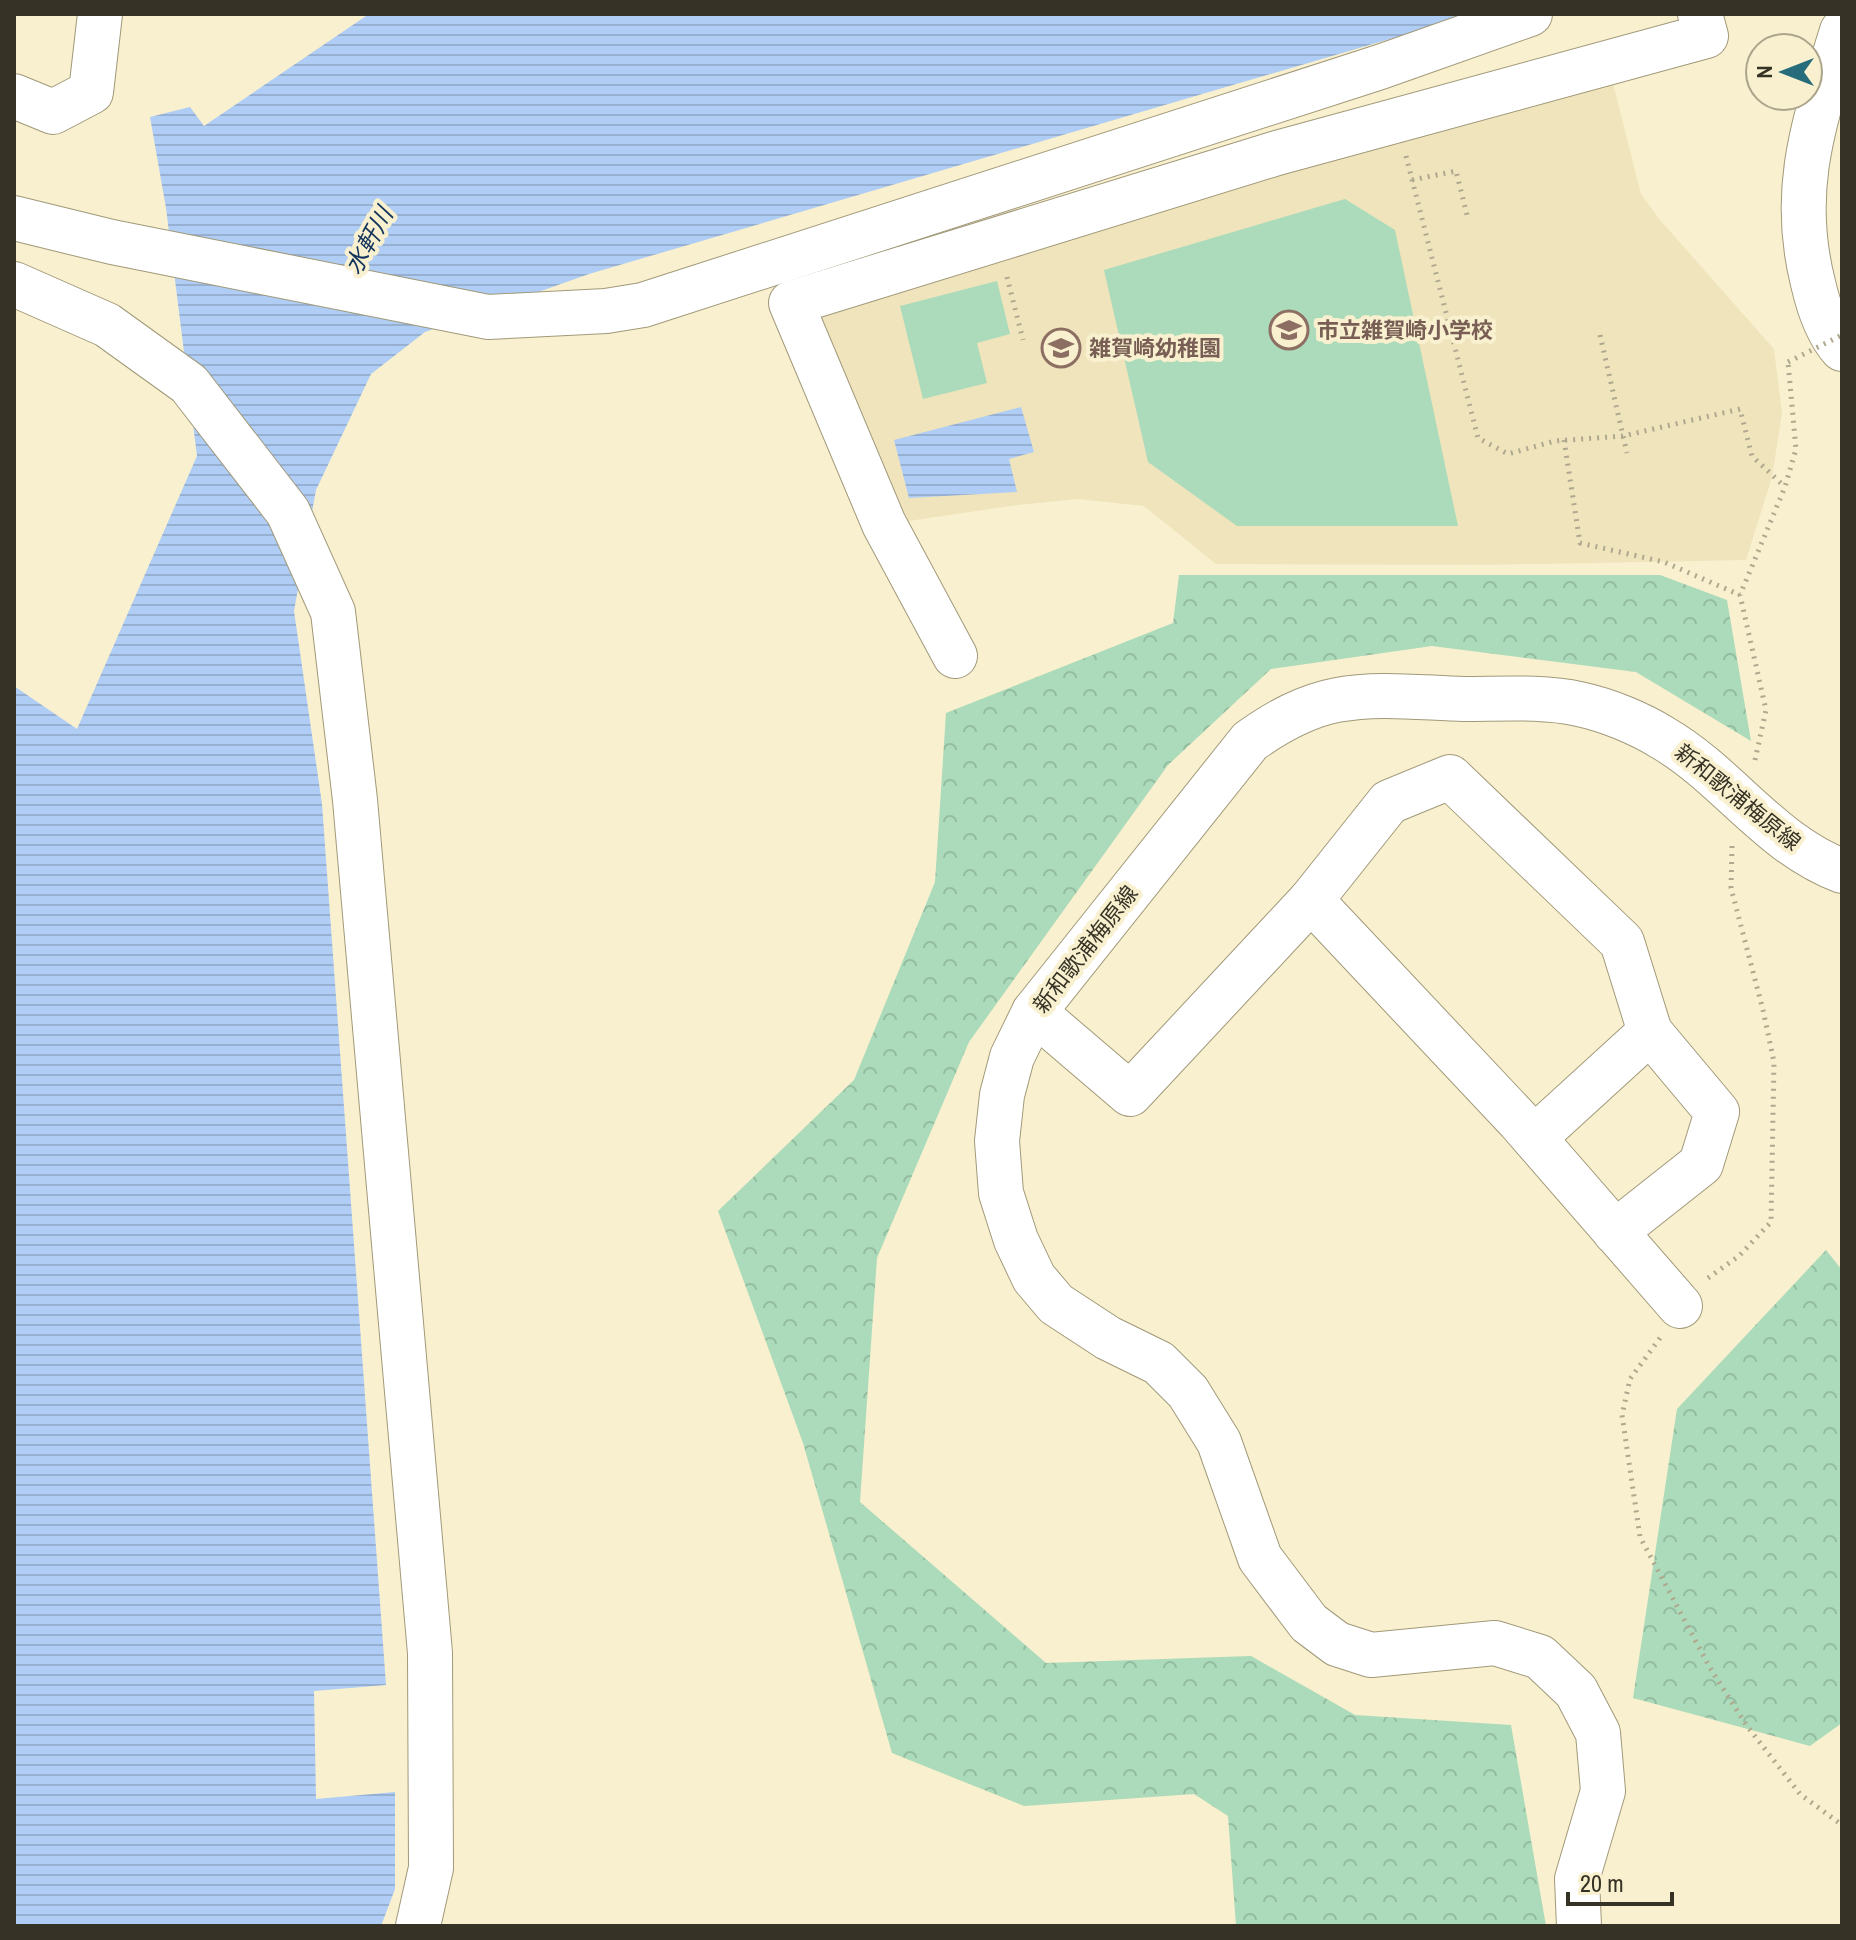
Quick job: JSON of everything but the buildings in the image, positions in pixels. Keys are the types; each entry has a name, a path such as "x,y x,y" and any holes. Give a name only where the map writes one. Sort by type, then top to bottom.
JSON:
{"street":[{"path":"14,96 53,112 91,92 100,14"},
{"path":"14,218 112,242 488,317 606,311 643,305 1380,67 1530,14"},
{"path":"955,656 884,524 791,303 1261,158 1398,127 1706,36 1700,14"},
{"path":"1835,14 1842,20"},
{"path":"1842,31 1807,153 1801,200 1805,252 1817,300 1836,343 1842,349"},
{"path":"1380,67 1398,127"},
{"path":"14,284 107,325 189,384 288,512 333,612 355,800 430,1653 431,1868 418,1926"},
{"name":"新和歌浦梅原線","path":"1579,1926 1577,1879 1603,1791 1598,1733 1576,1691 1540,1657 1495,1643 1371,1655 1337,1644 1309,1623 1260,1558 1219,1442 1188,1392 1159,1363 1108,1338 1056,1304 1034,1278 1016,1240 1001,1193 997,1141 1002,1095 1012,1057 1034,1012 1250,741 1277,722 1312,706 1372,697 1532,700 1579,704 1661,736 1694,758 1782,836 1819,862 1842,871"},
{"path":"1034,1012 1130,1094 1311,900 1389,802 1450,777 1622,942 1650,1032 1717,1112 1701,1164 1615,1232"},
{"path":"1311,900 1534,1138 1680,1306"},
{"path":"1534,1138 1650,1032"}],"path":[{"path":"1398,127 1478,438 1508,454 1564,440 1623,436 1740,409 1752,456 1785,487"},
{"path":"1412,180 1456,171 1467,215"},
{"path":"1006,273 1023,340"},
{"path":"1600,335 1627,453"},
{"path":"1842,335 1788,362 1796,449 1785,487 1740,595 1766,710 1744,805 1733,837 1731,888 1774,1062 1771,1222 1739,1256 1688,1292 1669,1326 1630,1379 1622,1415 1640,1537 1710,1668 1747,1726 1800,1794 1842,1825"},
{"path":"1564,440 1580,543 1664,562 1740,595"}],"shaded area":[{"name":"市立雑賀崎小学校","path":"1610,72 1641,194 1660,220 1774,349 1782,413 1772,477 1746,560 1478,565 1216,564 1144,506 1078,499 895,523 813,311"}],"green space":[{"path":"1345,199 1395,230 1458,526 1237,526 1148,462 1104,270"},
{"path":"997,281 1010,334 977,343 987,383 923,399 900,306"},
{"path":"1179,575 1660,575 1727,600 1751,741 1636,672 1432,646 1271,669 1168,765 969,1042 877,1258 860,1502 1046,1663 1251,1656 1355,1715 1511,1725 1546,1926 1236,1926 1228,1816 1194,1794 1024,1806 892,1753 803,1443 718,1211 854,1080 935,882 946,713 1173,623"},
{"path":"1826,1250 1842,1270 1842,1723 1810,1746 1633,1698 1677,1409"}],"water":[{"name":"水軒川","path":"369,14 1475,14 589,274 425,332 371,374 316,490 294,611 322,804 386,1685 314,1691 316,1799 395,1792 395,1889 381,1926 14,1926 14,686 77,729 197,456 166,208 150,117 190,107 204,126"},
{"path":"1021,407 1034,452 1009,459 1017,492 909,498 894,440"}],"place":[{"name":"市立雑賀崎小学校","path":"1289,330"},
{"name":"雑賀崎幼稚園","path":"1061,348"}]}
